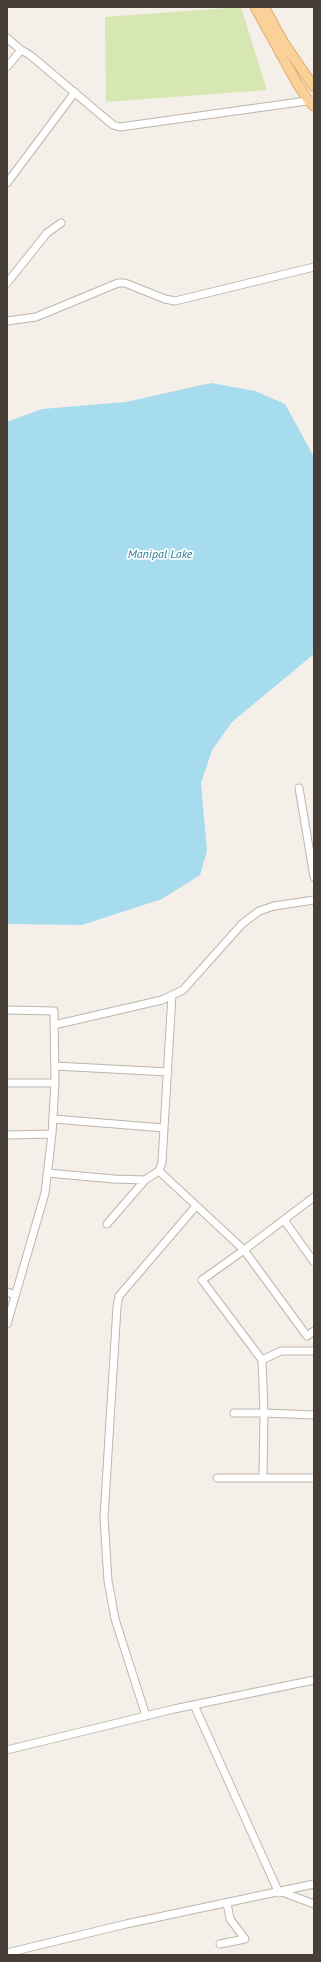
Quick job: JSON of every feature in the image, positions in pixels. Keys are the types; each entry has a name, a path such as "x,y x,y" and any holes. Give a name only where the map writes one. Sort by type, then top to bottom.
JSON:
{"main road":[{"path":"255,7 312,102"},
{"path":"264,7 284,43 314,87"}],"street":[{"path":"7,38 113,125 126,128 312,102"},
{"path":"7,67 21,50"},
{"path":"7,183 74,92"},
{"path":"7,283 46,233 61,223"},
{"path":"7,321 36,317 118,283 125,283 165,299 175,301 314,267"},
{"path":"299,788 314,877"},
{"path":"54,1025 162,1000 183,990 242,924 260,911 274,906 314,900"},
{"path":"107,1224 145,1180 159,1171 162,1162 172,995"},
{"path":"7,1010 54,1011 55,1066 52,1134 45,1192 7,1324"},
{"path":"55,1066 168,1072"},
{"path":"7,1083 55,1083"},
{"path":"53,1119 164,1128"},
{"path":"7,1135 52,1134"},
{"path":"159,1171 244,1250 307,1336 314,1331"},
{"path":"47,1173 114,1179 145,1180"},
{"path":"263,1478 264,1413 262,1360 202,1280 314,1197"},
{"path":"146,1716 115,1620 108,1581 104,1518 118,1308 120,1296 196,1206"},
{"path":"284,1220 314,1262"},
{"path":"7,1292 15,1295"},
{"path":"262,1360 281,1352 314,1351"},
{"path":"234,1413 314,1415"},
{"path":"217,1478 314,1478"},
{"path":"7,1750 194,1705 314,1680"},
{"path":"194,1705 280,1892 314,1904"},
{"path":"7,1952 314,1884"},
{"path":"220,1944 245,1939 230,1919 227,1903"}],"green space":[{"path":"241,7 267,90 106,102 105,17"}],"water":[{"name":"Manipal Lake","path":"211,383 255,391 285,404 314,457 314,654 232,722 212,750 201,783 207,851 200,875 162,899 82,925 7,924 7,422 42,409 126,402"}]}
